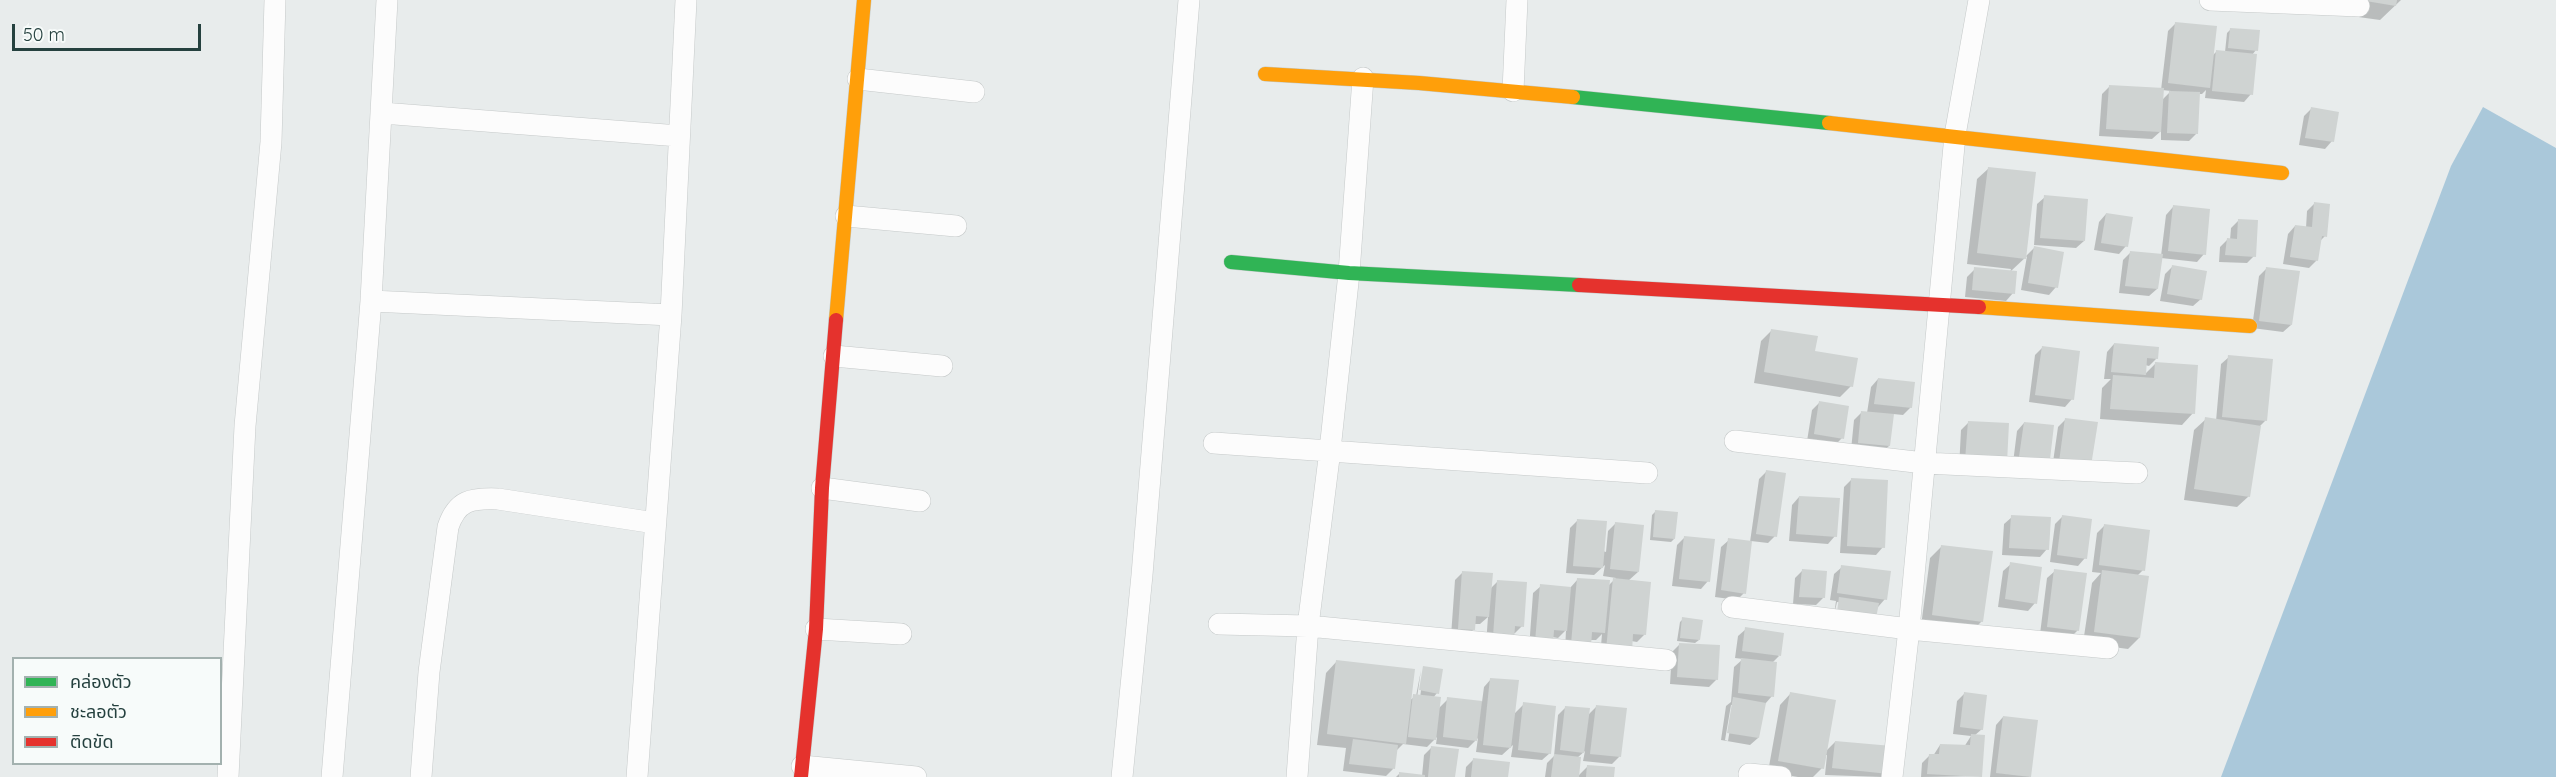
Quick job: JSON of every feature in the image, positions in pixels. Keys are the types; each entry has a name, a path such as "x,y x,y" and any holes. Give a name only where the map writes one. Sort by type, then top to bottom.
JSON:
{"street":[{"path":"228,777 245,426 271,142 275,0"},
{"path":"332,777 371,301 387,0"},
{"path":"637,777 671,315 686,0"},
{"path":"864,0 822,488 816,629 801,772 916,777"},
{"path":"1122,777 1143,563 1189,0"},
{"path":"1513,91 1517,0"},
{"path":"1892,777 1909,629 1955,135 1979,0"},
{"path":"2210,0 2359,6"},
{"path":"1264,74 1363,78 1513,91 1955,135 2282,173"},
{"path":"1297,777 1308,626 1349,273 1363,78"},
{"path":"858,80 974,92"},
{"path":"382,113 679,136"},
{"path":"846,216 956,226"},
{"path":"1231,262 1349,273 1938,304 2250,326"},
{"path":"371,301 671,315"},
{"path":"834,357 942,366"},
{"path":"1735,441 1924,463 2137,473"},
{"path":"1214,443 1647,473"},
{"path":"822,488 920,501"},
{"path":"421,777 429,672 448,527 453,511 465,502 480,498 498,499 656,523"},
{"path":"1732,607 1909,629 2108,648"},
{"path":"1219,624 1308,626 1666,660"},
{"path":"816,629 901,633"},
{"path":"1749,774 1781,777"}],"water":[{"path":"2483,107 2556,148 2556,777 2221,777 2451,166"}],"building":[{"path":"2360,0 2397,0 2396,6"},
{"path":"2175,22 2217,26 2210,88 2168,83"},
{"path":"2230,28 2260,30 2258,51 2228,48"},
{"path":"2216,50 2257,54 2253,95 2212,91"},
{"path":"2109,85 2164,88 2161,132 2106,129"},
{"path":"2169,91 2200,92 2198,134 2167,133"},
{"path":"2311,107 2339,112 2334,142 2305,138"},
{"path":"1988,167 2036,172 2026,259 1977,253"},
{"path":"2044,195 2088,199 2085,241 2040,238"},
{"path":"2314,202 2330,204 2327,237 2322,236 2318,261 2290,257 2295,225 2312,227"},
{"path":"2173,205 2210,209 2206,255 2168,251"},
{"path":"2106,213 2133,217 2128,247 2101,243"},
{"path":"2238,219 2258,220 2256,257 2225,255 2227,238 2237,239"},
{"path":"2034,246 2064,252 2058,288 2028,283"},
{"path":"2130,251 2163,254 2158,289 2125,286"},
{"path":"2172,265 2207,271 2202,300 2167,294"},
{"path":"1974,267 2017,271 2015,294 1972,290"},
{"path":"2266,267 2300,271 2292,325 2259,321"},
{"path":"1771,329 1818,336 1815,351 1858,358 1853,387 1764,372"},
{"path":"2114,343 2159,347 2158,359 2147,358 2146,375 2111,372"},
{"path":"2042,346 2080,351 2074,400 2035,395"},
{"path":"2228,355 2273,359 2267,421 2222,417"},
{"path":"2155,362 2198,365 2195,414 2110,409 2113,375 2154,378"},
{"path":"1878,378 1915,382 1912,408 1874,404"},
{"path":"1819,401 1849,406 1844,439 1814,434"},
{"path":"1861,411 1894,414 1890,446 1858,443"},
{"path":"2205,417 2261,426 2250,497 2194,489"},
{"path":"2065,418 2098,422 2091,466 2059,462"},
{"path":"1968,421 2009,423 2007,463 1965,461"},
{"path":"2024,422 2054,425 2049,468 2018,464"},
{"path":"1766,470 1786,473 1777,537 1756,534"},
{"path":"1851,478 1888,480 1885,548 1847,546"},
{"path":"1799,496 1840,498 1837,537 1796,534"},
{"path":"1655,510 1678,512 1675,539 1653,537"},
{"path":"2011,515 2051,517 2049,550 2009,548"},
{"path":"2062,515 2092,519 2087,559 2057,555"},
{"path":"1577,519 1607,521 1603,568 1573,566"},
{"path":"1615,522 1644,525 1639,572 1610,569"},
{"path":"2104,524 2150,530 2145,571 2099,565"},
{"path":"1684,536 1715,539 1710,582 1679,579"},
{"path":"1728,538 1752,541 1746,594 1721,590"},
{"path":"1941,545 1993,551 1983,622 1932,615"},
{"path":"2010,562 2042,567 2037,604 2005,599"},
{"path":"1841,565 1891,571 1887,600 1837,593"},
{"path":"1802,569 1827,571 1825,598 1799,597"},
{"path":"2054,569 2087,573 2079,631 2047,627"},
{"path":"2102,570 2149,576 2140,638 2094,632"},
{"path":"1462,571 1493,573 1489,617 1476,616 1475,630 1458,629"},
{"path":"1577,578 1610,580 1605,633 1592,632 1591,646 1571,644"},
{"path":"1613,578 1651,582 1646,635 1633,634 1632,652 1606,650"},
{"path":"1497,580 1527,582 1524,627 1515,626 1514,639 1493,637"},
{"path":"1540,584 1571,587 1567,631 1554,630 1553,643 1535,642"},
{"path":"1839,597 1879,603 1876,618 1837,612"},
{"path":"1682,617 1703,620 1700,640 1680,638"},
{"path":"1745,627 1784,633 1781,656 1742,651"},
{"path":"1679,643 1720,645 1718,680 1677,677"},
{"path":"1741,658 1777,662 1774,697 1738,693"},
{"path":"1336,660 1415,669 1406,744 1327,734"},
{"path":"1423,666 1443,669 1439,694 1419,690"},
{"path":"1490,678 1519,680 1511,748 1483,745"},
{"path":"1790,692 1836,700 1824,769 1778,761"},
{"path":"1964,692 1987,695 1983,730 1960,727"},
{"path":"1413,694 1441,697 1436,740 1408,737"},
{"path":"1447,697 1482,701 1477,741 1443,737"},
{"path":"1733,697 1766,703 1759,738 1727,733"},
{"path":"1523,702 1556,706 1551,754 1518,750"},
{"path":"1596,705 1627,708 1621,757 1590,754"},
{"path":"1565,706 1590,708 1584,753 1560,750"},
{"path":"2003,716 2038,720 2031,777 1996,773"},
{"path":"1971,734 1985,735 1982,777 1927,774 1929,754 1939,754 1940,744 1970,745"},
{"path":"1353,739 1398,745 1395,769 1349,764"},
{"path":"1835,741 1892,746 1889,774 1832,768"},
{"path":"1431,746 1459,749 1455,777 1428,777"},
{"path":"1554,754 1581,757 1579,777 1551,777"},
{"path":"1473,758 1510,762 1508,777 1471,777"},
{"path":"1587,765 1615,767 1614,777 1586,777"},
{"path":"1399,772 1425,775 1425,777 1399,777"}],"traffic: fast":[{"path":"1573,97 1829,123"},
{"path":"1231,262 1349,273 1579,285"}],"traffic: slow":[{"path":"836,320 864,0"},
{"path":"1265,74 1419,83 1573,97"},
{"path":"1829,123 2282,173"},
{"path":"1979,307 2250,326"}],"traffic: jam":[{"path":"1579,285 1979,307"},
{"path":"801,777 816,629 822,488 836,320"}]}
